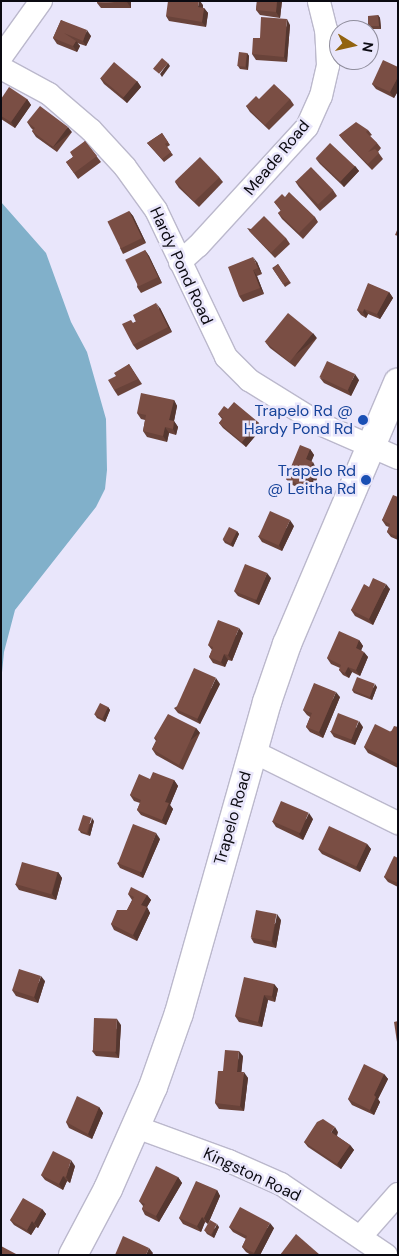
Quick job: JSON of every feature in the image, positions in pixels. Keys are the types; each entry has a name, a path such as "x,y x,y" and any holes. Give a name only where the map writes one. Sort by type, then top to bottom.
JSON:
{"main road":[{"name":"Trapelo Road","path":"73,1255 153,1087 179,1013 252,751 287,644 398,383"}],"street":[{"path":"1,56 41,1"},
{"name":"Meade Road","path":"180,262 205,239 307,127 322,96 328,65 326,30 320,1"},
{"name":"Hardy Pond Road","path":"1,68 49,94 91,130 126,166 156,210 226,357 249,380 320,424 398,458"},
{"path":"252,751 398,823"},
{"name":"Kingston Road","path":"136,1126 229,1161 281,1184 361,1236 386,1255"},
{"path":"361,1236 398,1194"}],"water":[{"path":"1,202 46,253 71,322 87,352 106,419 107,470 105,489 96,507 15,610 4,652 1,683"}],"building":[{"path":"97,1 127,1 127,2 97,3"},
{"path":"168,1 199,1 198,7 204,8 202,22 166,16"},
{"path":"257,1 277,1 276,12 256,10"},
{"path":"378,15 378,20 368,20 368,16"},
{"path":"261,17 287,19 284,57 252,54 253,38 260,38"},
{"path":"61,20 87,30 83,41 64,33 76,41 73,46 53,38"},
{"path":"239,52 247,53 245,67 237,66"},
{"path":"162,58 168,63 159,74 153,69"},
{"path":"383,60 398,67 398,77 390,92 372,84"},
{"path":"114,62 137,81 123,97 101,78"},
{"path":"274,84 290,99 265,125 246,106 256,96 259,99"},
{"path":"9,87 27,99 11,122 1,116 1,99"},
{"path":"40,106 68,127 53,147 32,131 35,128 27,122"},
{"path":"356,122 368,130 366,132 377,143 368,152 375,149 379,153 368,164 339,135"},
{"path":"162,133 168,142 165,144 171,152 162,159 147,143"},
{"path":"85,141 97,156 74,173 66,162 73,157 70,152"},
{"path":"330,143 355,166 341,182 316,158"},
{"path":"200,157 219,177 194,201 175,181"},
{"path":"311,167 333,190 318,205 296,182"},
{"path":"289,192 315,217 299,233 278,213 281,210 274,202 282,194 285,197"},
{"path":"129,211 142,238 121,248 107,222"},
{"path":"264,216 286,238 271,253 249,231"},
{"path":"145,250 158,277 138,287 125,260"},
{"path":"253,257 258,268 253,270 260,288 239,296 228,267"},
{"path":"278,264 289,281 283,284 273,269"},
{"path":"368,283 389,292 377,314 364,309 363,312 357,310"},
{"path":"156,303 168,327 133,345 122,324 131,320 133,323 136,322 133,315"},
{"path":"288,313 313,333 290,362 265,342"},
{"path":"327,361 355,374 347,390 319,377"},
{"path":"129,364 138,379 114,390 108,380 116,376 114,373"},
{"path":"141,393 174,400 169,420 174,421 173,429 165,427 163,436 143,431 146,415 137,413"},
{"path":"234,402 258,422 242,442 219,423 223,418 218,414 224,406 228,409"},
{"path":"300,445 310,449 306,459 313,462 309,471 313,473 311,479 306,478 303,486 286,479"},
{"path":"393,495 398,497 398,533 396,536 387,532 390,524 382,520"},
{"path":"270,511 290,520 279,546 259,537"},
{"path":"229,527 237,531 231,544 223,539"},
{"path":"245,564 267,573 256,600 234,591"},
{"path":"373,578 386,584 369,619 351,610 364,584 369,587"},
{"path":"218,620 239,628 228,655 224,654 221,662 209,657 213,647 208,645"},
{"path":"339,631 359,640 356,648 364,652 356,670 348,667 345,673 339,670 341,665 327,658"},
{"path":"194,668 216,678 198,719 176,709"},
{"path":"357,677 375,684 370,697 352,690"},
{"path":"314,683 336,692 319,732 306,727 312,713 303,710"},
{"path":"100,703 108,707 102,719 94,715"},
{"path":"338,713 359,721 351,740 331,732"},
{"path":"168,714 196,728 179,765 152,749 157,739 154,738"},
{"path":"375,724 391,732 394,726 398,727 398,764 364,747"},
{"path":"153,772 174,780 165,802 169,803 162,820 137,810 141,800 130,795 139,774 150,779"},
{"path":"281,801 309,813 300,833 272,821"},
{"path":"83,815 92,818 87,833 78,830"},
{"path":"133,824 156,833 141,872 118,863"},
{"path":"329,826 367,844 356,866 318,849"},
{"path":"394,856 398,858 398,883 384,877"},
{"path":"22,862 58,872 51,894 16,884"},
{"path":"131,887 147,895 141,905 147,907 133,935 111,924 117,910 127,910 134,897 128,894"},
{"path":"256,910 277,914 271,941 251,937"},
{"path":"19,969 41,976 34,997 12,990"},
{"path":"244,977 274,984 272,996 264,995 258,1022 235,1016"},
{"path":"94,1018 117,1019 116,1052 93,1051"},
{"path":"398,1021 398,1042 397,1042 394,1022"},
{"path":"225,1050 239,1051 237,1072 244,1072 240,1106 215,1103 218,1071 223,1071"},
{"path":"364,1064 384,1074 374,1095 376,1097 370,1110 348,1099"},
{"path":"77,1096 99,1107 88,1134 66,1122"},
{"path":"323,1119 335,1127 331,1132 350,1145 337,1164 304,1142 317,1122"},
{"path":"53,1151 71,1160 66,1177 63,1176 59,1184 41,1175"},
{"path":"156,1166 178,1177 156,1216 142,1209 145,1204 139,1201"},
{"path":"196,1181 217,1190 204,1218 202,1217 197,1226 179,1218"},
{"path":"23,1198 42,1209 34,1223 32,1221 27,1230 10,1220"},
{"path":"240,1207 270,1223 254,1253 242,1247 247,1236 229,1227"},
{"path":"210,1220 217,1224 211,1234 204,1230"},
{"path":"296,1234 320,1255 280,1255"},
{"path":"123,1236 149,1248 146,1255 115,1255"},
{"path":"1,1246 16,1254 16,1255 1,1255"}],"place":[{"name":"Trapelo Rd @ Hardy Pond Rd","path":"363,420"},
{"name":"Trapelo Rd @ Leitha Rd","path":"366,480"}]}
